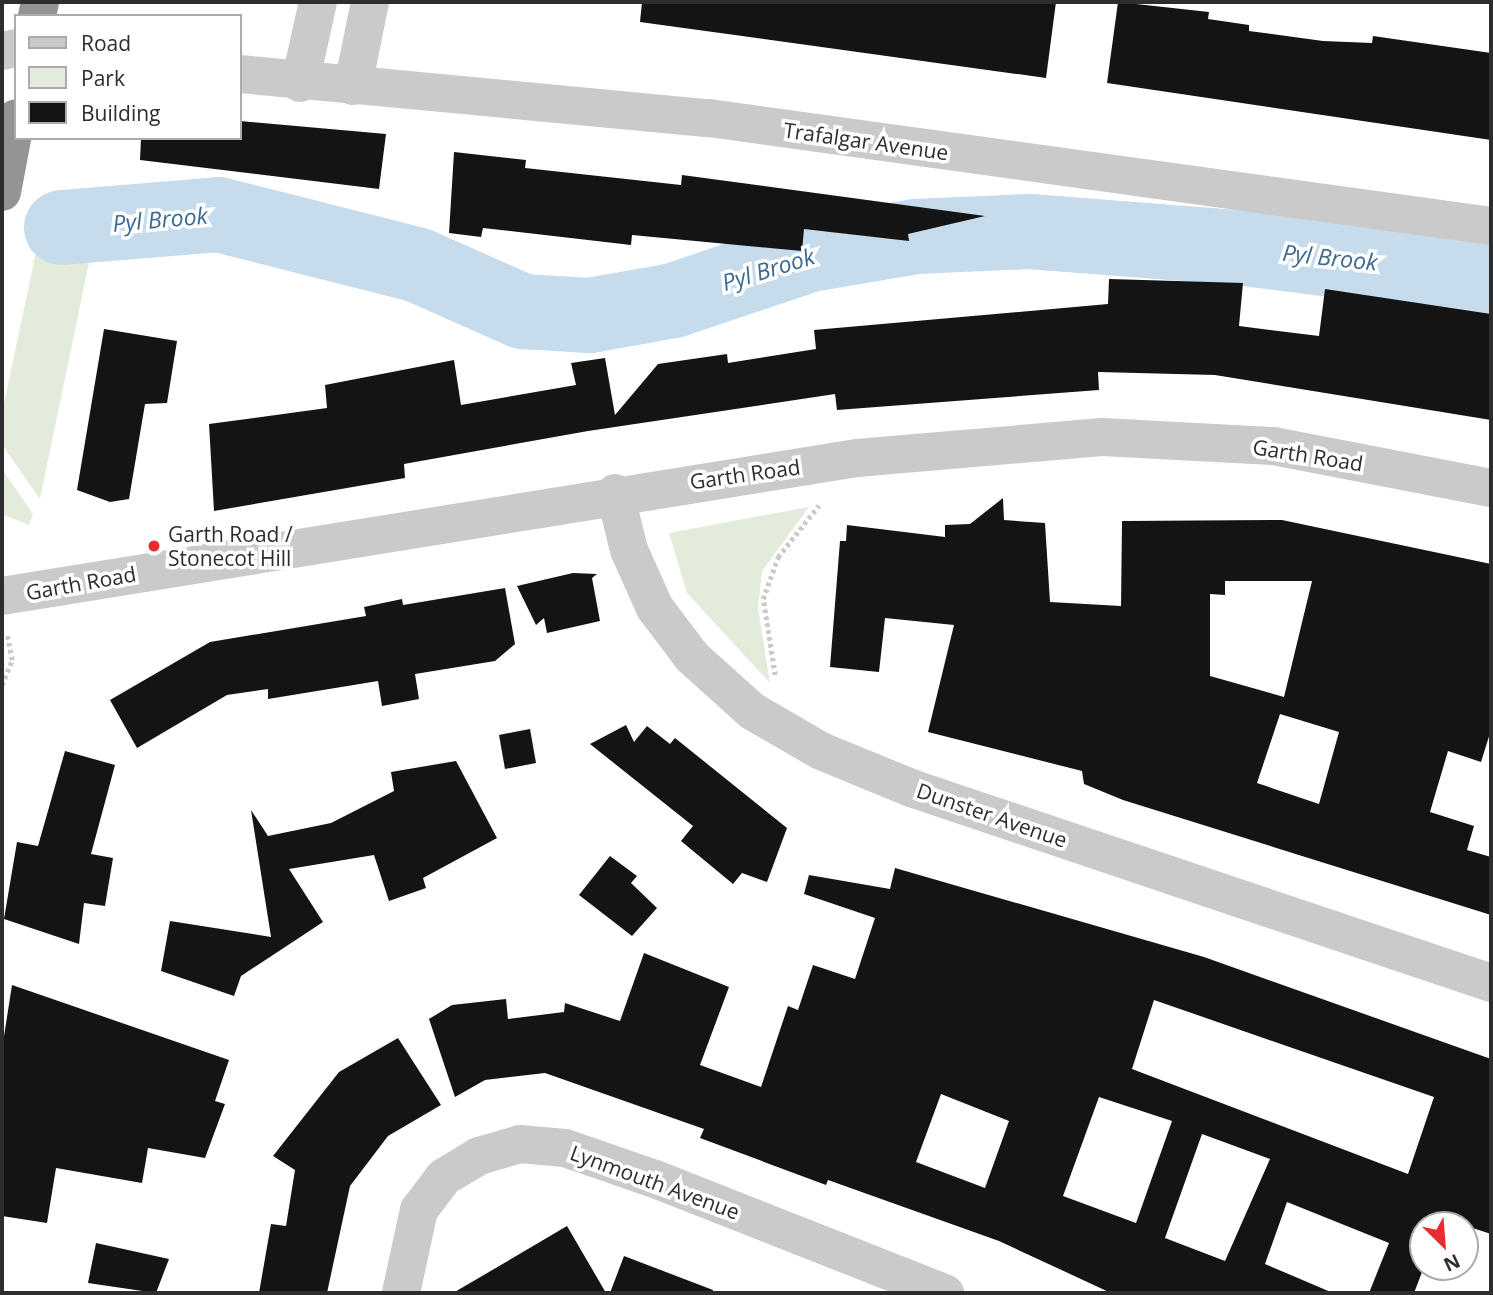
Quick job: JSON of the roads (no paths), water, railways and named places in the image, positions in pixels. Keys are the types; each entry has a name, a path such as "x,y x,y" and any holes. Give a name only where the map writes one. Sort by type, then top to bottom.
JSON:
{"highway":[{"path":"5,175 14,128"}],"street":[{"path":"300,83 318,2"},
{"path":"353,86 370,2"},
{"name":"Trafalgar Avenue","path":"242,74 300,83 709,118 1491,226"},
{"name":"Garth Road","path":"4,609 615,493 857,458 1102,437 1273,446 1491,488"},
{"name":"Dunster Avenue","path":"615,493 629,550 655,608 692,657 752,711 786,731 911,788 1491,983"},
{"name":"Lynmouth Avenue","path":"401,1293 419,1210 444,1177 479,1156 520,1144 565,1148 655,1179 945,1293"}],"waterway":[{"name":"Pyl Brook","path":"61,227 218,214 416,264 522,311 589,315 673,300 810,254 915,236 1029,231 1237,247 1491,279"}],"place":[{"name":"Garth Road / Stonecot Hill","path":"154,546"}]}
